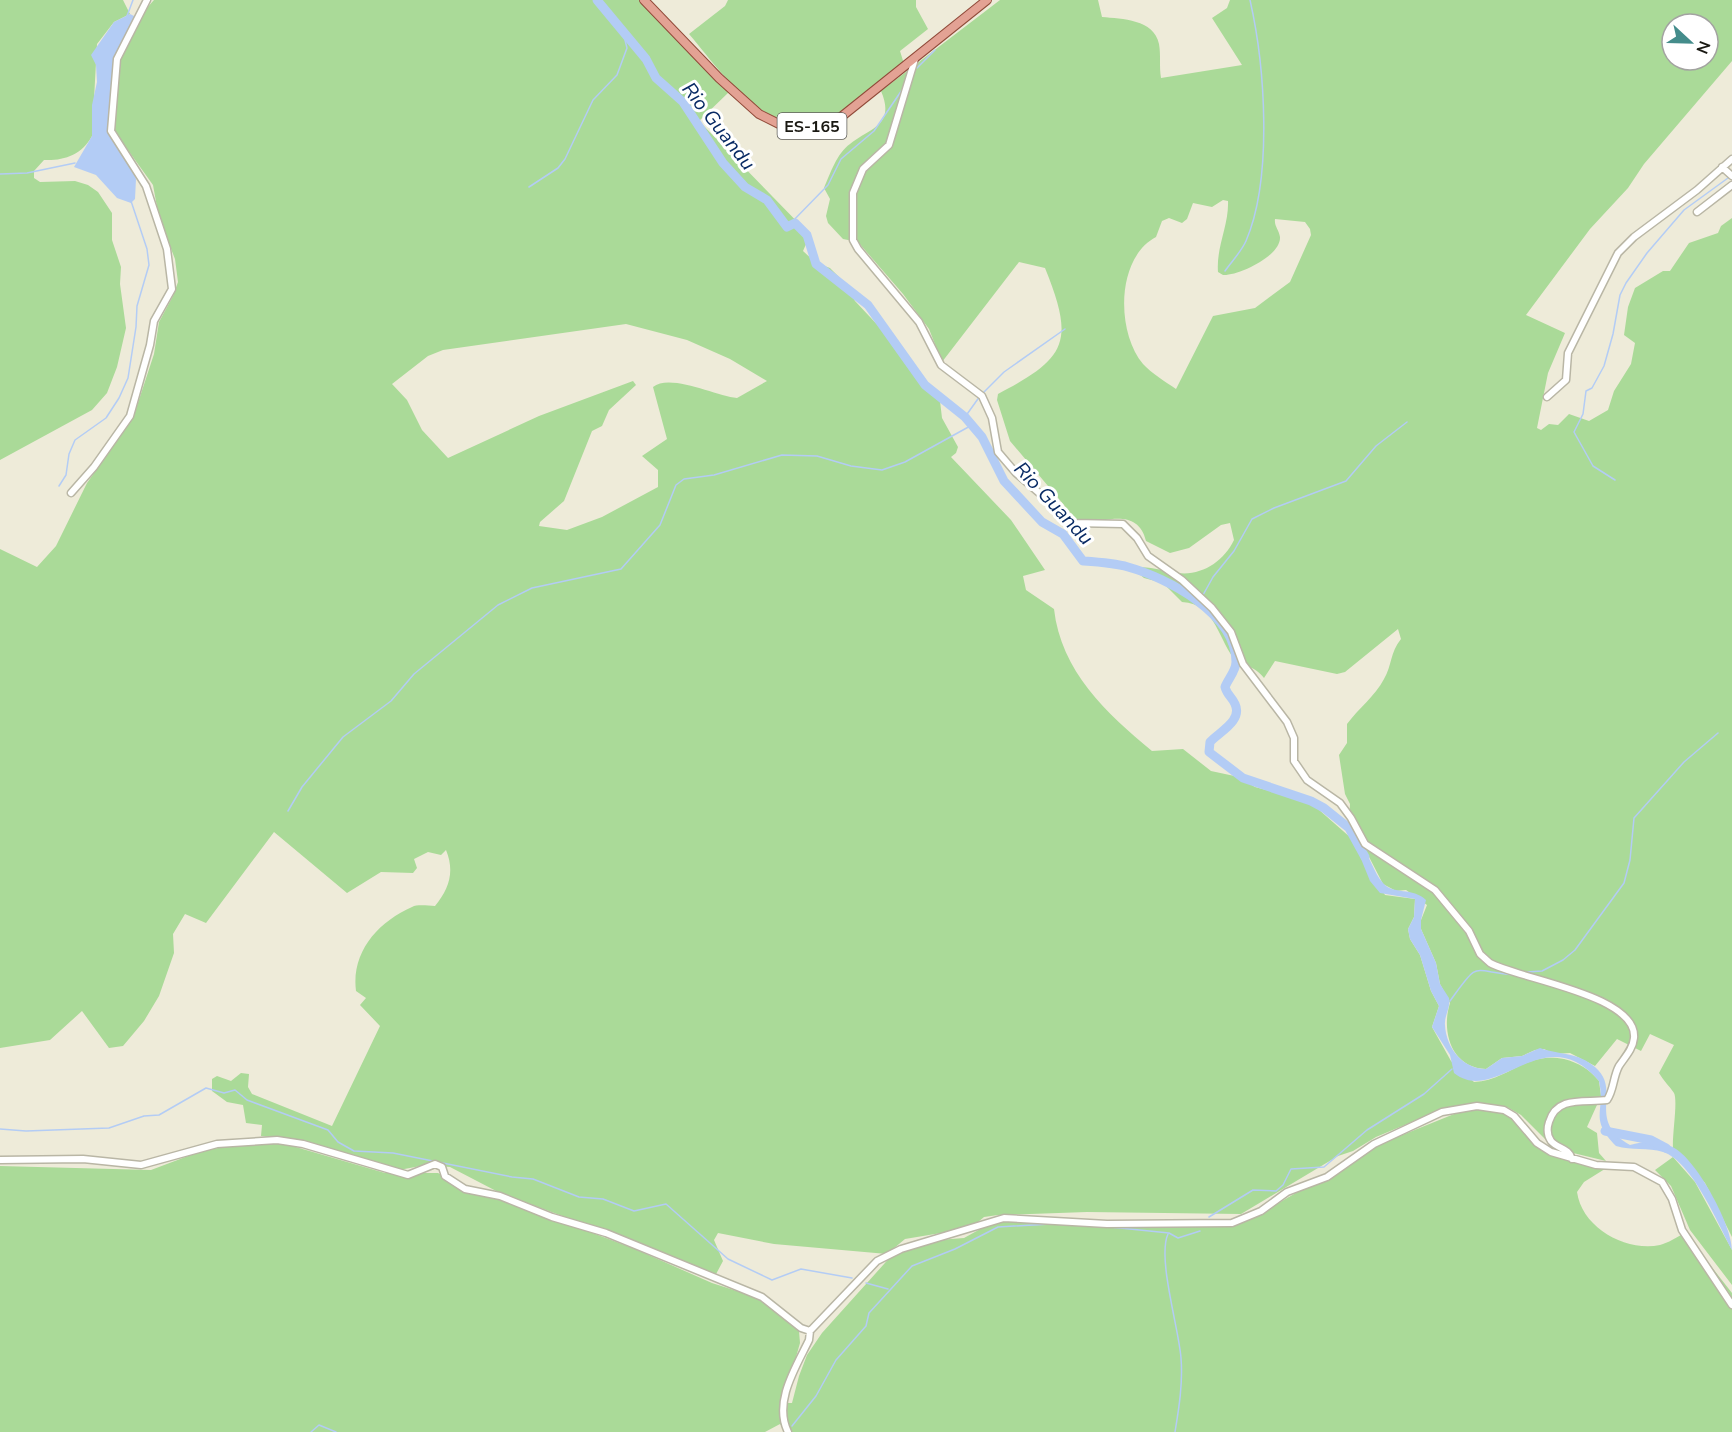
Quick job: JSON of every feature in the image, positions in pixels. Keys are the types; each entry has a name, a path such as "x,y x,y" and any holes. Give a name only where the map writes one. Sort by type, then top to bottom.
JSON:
{"main road":[{"name":"ES-165","path":"644,0 719,78 759,114 783,126 808,128 841,117 987,0"}],"street":[{"path":"71,493 94,467 130,416 150,345 154,321 172,289 167,249 146,186 111,131 117,59 147,0"},
{"path":"915,59 889,145 863,169 853,193 853,240 864,257 919,322 941,365 981,395 992,418 998,452 1020,477 1074,523 1117,523 1128,528 1148,556 1182,580 1224,621 1243,664 1290,729 1297,766 1311,785 1340,803 1352,818 1365,844 1435,890 1468,931 1480,954 1490,963 1591,998 1617,1009 1626,1017 1633,1028 1633,1041 1619,1066 1606,1100 1566,1103 1556,1110 1550,1119 1547,1129 1550,1138 1571,1154 1572,1159"},
{"path":"1548,397 1566,380 1566,358 1577,333 1598,298 1613,261 1624,246 1697,190 1732,159"},
{"path":"1722,167 1732,177"},
{"path":"1697,212 1732,185"},
{"path":"788,1432 782,1413 786,1394 810,1331 877,1261 901,1249 1004,1218 1107,1224 1232,1223 1262,1211 1287,1192 1327,1177 1374,1144 1451,1109 1477,1106 1504,1110 1514,1116 1537,1143 1551,1152 1596,1165 1634,1167 1662,1182 1672,1199 1682,1230 1732,1305"},
{"path":"0,1160 83,1159 141,1166 217,1144 277,1140 303,1144 408,1175 435,1164 442,1167 446,1176 465,1189 500,1196 552,1217 606,1233 762,1297 801,1328 810,1331"}],"green space":[{"path":"0,0 123,0 130,14 114,22 97,44 92,136 88,143 71,156 44,160 34,171 34,178 40,182 75,181 88,185 98,192 112,213 112,240 121,267 120,284 126,328 117,367 107,393 92,410 0,460"},
{"path":"154,0 645,0 729,92 699,121 810,235 803,251 816,263 830,268 843,281 855,301 900,349 915,376 940,401 942,418 958,447 956,453 951,457 1011,520 1045,570 1023,576 1026,590 1054,609 1058,631 1066,652 1088,689 1118,722 1152,751 1183,749 1211,771 1239,777 1255,787 1309,801 1351,838 1385,895 1415,899 1414,917 1408,929 1410,939 1420,955 1431,991 1439,1006 1432,1027 1451,1061 1474,1082 1497,1077 1538,1059 1564,1059 1583,1067 1599,1081 1601,1096 1587,1127 1597,1133 1599,1153 1606,1161 1565,1151 1551,1145 1521,1115 1507,1107 1471,1103 1443,1109 1376,1137 1353,1151 1338,1156 1241,1214 1087,1212 998,1215 984,1217 971,1228 905,1239 887,1254 774,1244 718,1233 714,1240 723,1261 715,1276 674,1257 500,1193 450,1167 426,1165 399,1170 286,1139 261,1136 262,1125 246,1123 243,1105 227,1102 212,1091 212,1079 217,1076 231,1081 241,1073 249,1074 248,1087 252,1094 332,1126 380,1026 360,1005 366,998 356,991 358,964 363,951 378,930 400,913 414,906 435,906 449,880 450,866 446,850 441,855 428,852 414,859 417,868 413,873 381,872 347,893 274,832 206,923 185,914 173,934 174,953 159,996 144,1021 123,1046 109,1048 82,1011 50,1040 0,1048 0,549 37,567 56,546 87,483 133,418 154,354 159,322 178,282 175,259 159,218 153,185 120,139 109,132 115,57 138,18","holes":["626,324 687,340 730,359 767,381 737,398 682,384 661,383 653,387 667,439 642,456 658,470 658,487 602,517 567,530 539,526 540,522 564,501 592,431 602,426 609,410 636,385 633,381 539,416 448,458 422,430 407,400 392,384 428,356 443,350"]},
{"path":"728,0 916,0 916,7 928,29 900,51 904,64 852,107 833,117 810,123 788,121 768,114 750,101 733,86 689,34 725,6"},
{"path":"1000,0 1098,0 1102,17 1136,22 1144,25 1156,36 1160,48 1161,78 1242,65 1212,18 1227,8 1230,0 1732,0 1732,61 1644,164 1628,188 1590,229 1526,315 1565,333 1548,373 1537,428 1541,430 1549,424 1558,425 1569,414 1589,421 1608,410 1614,391 1631,364 1635,343 1624,335 1628,307 1635,288 1663,271 1670,271 1689,243 1718,233 1721,226 1732,218 1732,1237 1705,1183 1673,1148 1675,1097 1659,1073 1674,1045 1650,1034 1641,1051 1617,1039 1595,1066 1570,1053 1554,1054 1544,1049 1522,1056 1502,1058 1486,1069 1464,1062 1452,1046 1447,1025 1450,1003 1440,984 1436,963 1421,929 1421,920 1427,905 1406,890 1396,891 1383,884 1349,821 1350,804 1345,794 1339,755 1347,743 1347,724 1376,691 1387,674 1395,649 1401,639 1398,629 1345,672 1337,674 1275,661 1264,678 1256,670 1239,664 1231,654 1216,625 1203,609 1194,604 1182,602 1163,583 1144,578 1132,568 1187,573 1211,566 1230,548 1234,540 1230,523 1221,525 1189,548 1170,553 1146,541 1142,531 1131,521 1115,519 1088,524 1075,518 1010,441 997,400 998,394 1039,370 1051,358 1059,345 1062,331 1060,314 1045,268 1019,262 942,362 929,329 903,294 858,242 843,239 828,223 826,216 830,199 824,188 834,164 845,148 878,125 883,119 885,103 881,91","holes":["1223,200 1228,201 1227,219 1218,263 1218,272 1223,275 1258,264 1274,251 1280,237 1275,219 1305,222 1311,235 1290,282 1255,308 1213,316 1176,389 1146,367 1134,350 1128,334 1125,315 1124,296 1127,278 1133,261 1143,247 1156,237 1162,221 1169,218 1182,223 1187,219 1193,203 1212,207"]},
{"path":"1469,1108 1505,1112 1548,1148 1608,1167 1584,1182 1577,1192 1587,1216 1608,1235 1633,1245 1647,1246 1663,1244 1685,1233 1732,1293 1732,1432 788,1432 780,1424 765,1432 0,1432 0,1166 151,1170 204,1150 262,1142 282,1143 385,1173 438,1173 475,1192 545,1215 635,1249 712,1283 774,1303 796,1322 799,1331 800,1343 785,1396 787,1403 792,1403 807,1355 822,1333 893,1254 938,1240 964,1238 995,1221 1011,1218 1114,1224 1212,1225 1258,1215 1380,1144"},
{"path":"1673,1157 1695,1182 1732,1250 1732,1285 1690,1230 1671,1186 1655,1170"}],"water":[{"path":"130,14 138,18 115,57 109,132 136,179 135,199 131,203 117,198 96,175 74,167 92,136 92,105 97,82 96,65 91,55 114,22"},
{"path":"1361,846 1387,887 1421,896 1426,900 1421,929 1436,963 1440,984 1449,998 1445,1022 1446,1033 1457,1056 1470,1065 1486,1069 1502,1058 1522,1056 1540,1048 1575,1056 1589,1062 1603,1076 1609,1126 1630,1145 1647,1142 1665,1144 1685,1156 1712,1195 1720,1211 1732,1250 1694,1180 1674,1158 1663,1152 1616,1146 1600,1121 1599,1081 1579,1063 1559,1057 1540,1059 1487,1079 1470,1080 1454,1073 1450,1055 1432,1027 1439,1006 1431,991 1420,955 1410,939 1408,929 1414,917 1415,899 1380,893 1370,881 1357,849"}],"waterway":[{"path":"127,16 133,0"},
{"name":"Rio Guandu","path":"597,0 646,59 656,78 683,102 723,163 745,187 767,200 787,227 795,223 807,235 816,264 868,305 925,385 965,417 982,437 1004,481 1042,522 1063,534 1083,561 1128,567 1162,580 1197,601 1225,628 1233,645 1236,662 1225,687 1237,710 1229,726 1210,742 1209,752 1243,778 1311,801 1324,808 1349,828 1365,857"},
{"path":"1225,271 1244,245 1255,215 1263,154 1264,122 1260,57 1250,0"},
{"path":"529,187 558,168 565,159 593,100 617,75 627,48 624,36"},
{"path":"917,68 935,50"},
{"path":"787,227 828,185 841,159 874,131 904,87"},
{"path":"0,174 27,173 75,163"},
{"path":"1615,480 1593,466 1574,432 1583,414 1586,391 1592,388 1604,366 1620,295 1647,253 1684,210 1728,178"},
{"path":"59,486 66,475 69,454 75,440 106,418 128,378 137,306 149,265 147,249 131,201"},
{"path":"983,393 1004,372 1065,329"},
{"path":"965,417 980,396"},
{"path":"1203,595 1213,577 1234,551 1252,519 1274,508 1346,481 1376,446 1407,422"},
{"path":"288,811 302,787 343,737 391,701 414,674 498,605 532,588 621,569 660,525 676,485 684,479 714,475 782,455 817,456 851,466 882,470 905,462 972,425"},
{"path":"1527,972 1542,971 1563,960 1575,950 1624,883 1630,860 1634,818 1684,762 1718,733"},
{"path":"1450,1001 1466,979 1476,971 1514,975"},
{"path":"1209,1217 1253,1190 1276,1191 1283,1185 1291,1169 1324,1167 1367,1130 1424,1094 1452,1069"},
{"path":"0,1129 26,1131 109,1128 144,1116 159,1115 206,1088 224,1093 235,1090 247,1100 328,1130 338,1142 354,1151 393,1153 512,1177 533,1179 579,1197 603,1199 634,1211 666,1204 728,1259 772,1280 801,1269 852,1278"},
{"name":"Rio Guandu","path":"1605,1131 1651,1140 1666,1148"},
{"path":"792,1426 816,1396 836,1360 866,1326 869,1313 912,1266 955,1249 998,1227 1051,1224"},
{"path":"1110,1227 1169,1233 1178,1238 1200,1231"},
{"path":"1168,1234 1165,1259 1181,1367 1175,1432"},
{"path":"866,1283 888,1289"},
{"path":"311,1432 319,1425 336,1432"}]}
